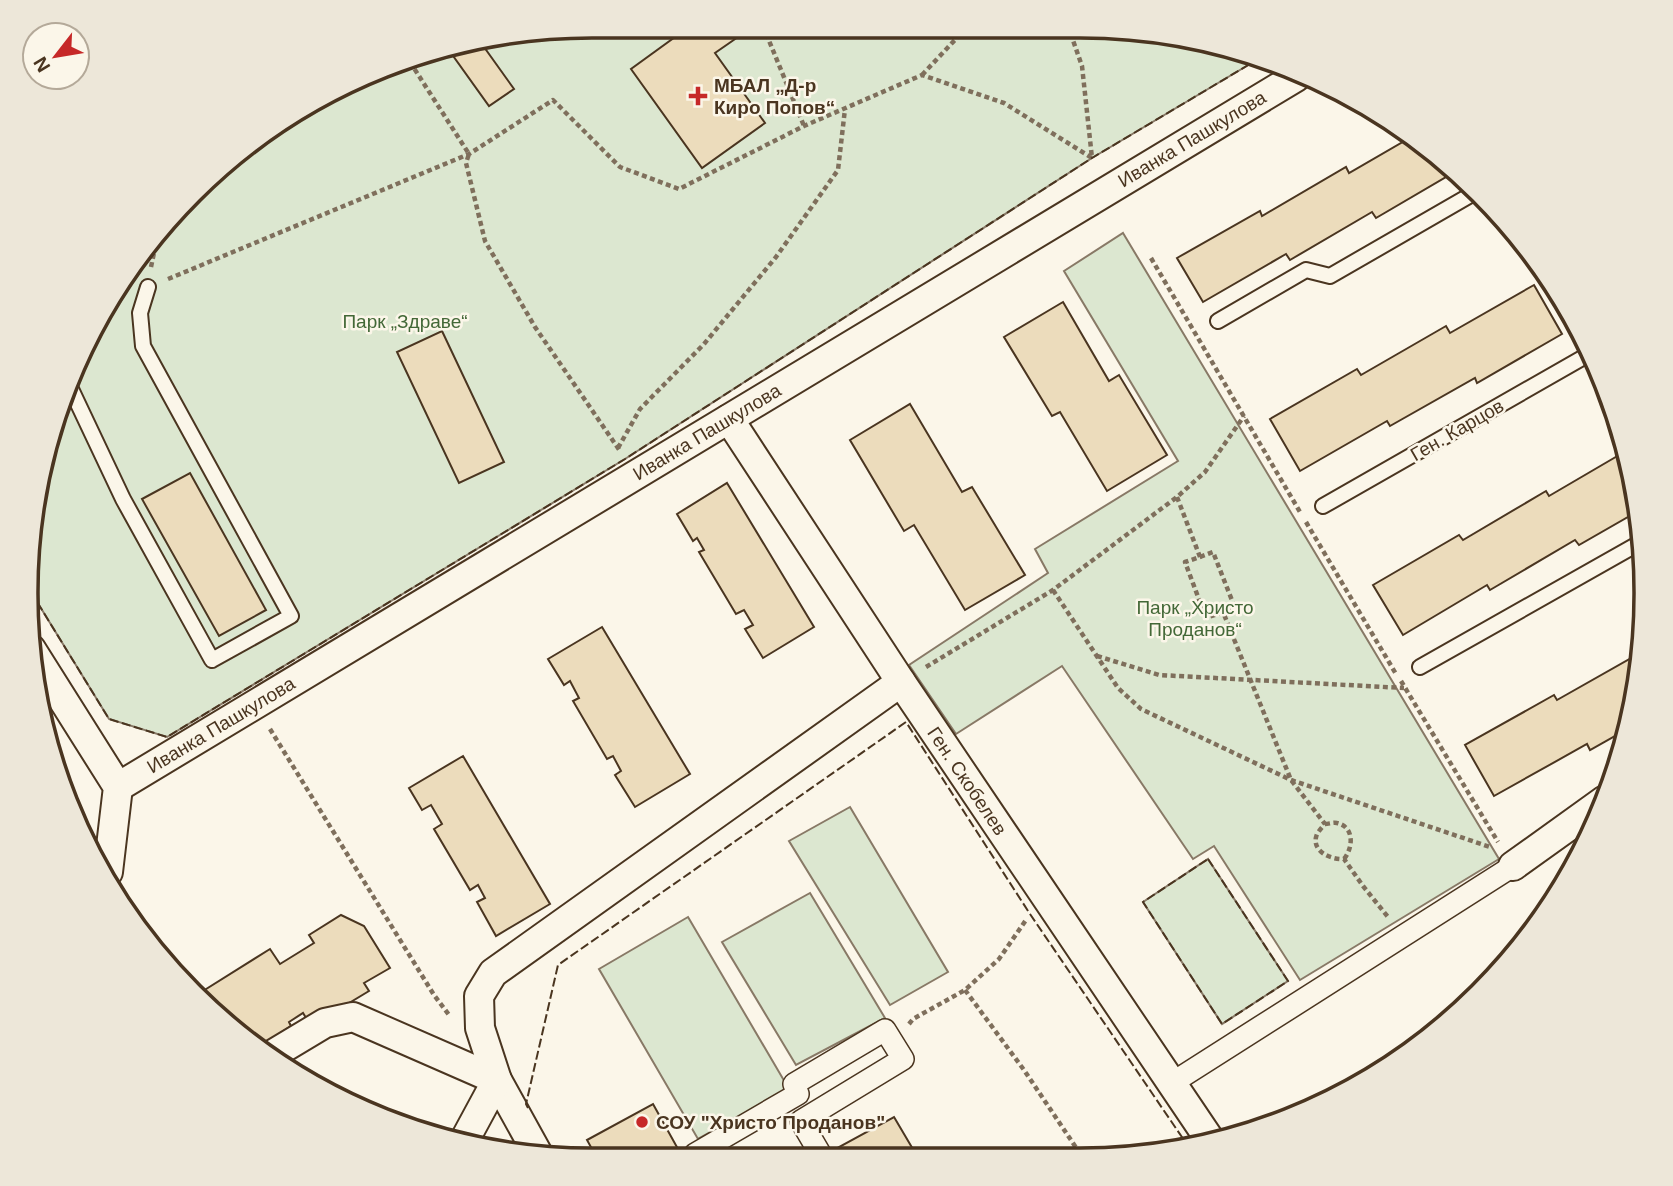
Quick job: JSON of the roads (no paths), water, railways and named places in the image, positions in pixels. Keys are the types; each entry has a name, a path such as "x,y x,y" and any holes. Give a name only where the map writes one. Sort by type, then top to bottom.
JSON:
{"street":[{"name":"Иванка Пашкулова","path":"118,787 1290,80"},
{"name":"Ген. Скобелев","path":"729,419 1048,903 1205,1133"},
{"path":"44,669 118,787 107,858"},
{"path":"532,1144 497,1080 480,1028 479,996 493,973 901,682"},
{"path":"1172,1083 1403,935 1509,859 1590,809"},
{"path":"280,1050 325,1023 353,1017 497,1080"},
{"path":"705,1148 798,1094 794,1084 885,1030 903,1059 801,1121 817,1148"},
{"path":"469,1133 497,1080"}],"lane":[{"path":"1218,321 1306,270 1330,276 1468,197"},
{"path":"75,397 123,499 212,660 291,616 144,346 140,313 148,287"},
{"name":"Ген. Карцов","path":"1323,506 1582,358"},
{"path":"1420,667 1632,547"}],"place":[{"name":"МБАЛ „Д-р Киро Попов“","path":"698,96"},
{"name":"СОУ \"Христо Проданов\"","path":"642,1122"}],"park label":[{"name":"Парк „Здраве“","path":"405,321"},
{"name":"Парк „Христо Проданов“","path":"1195,618"}]}
